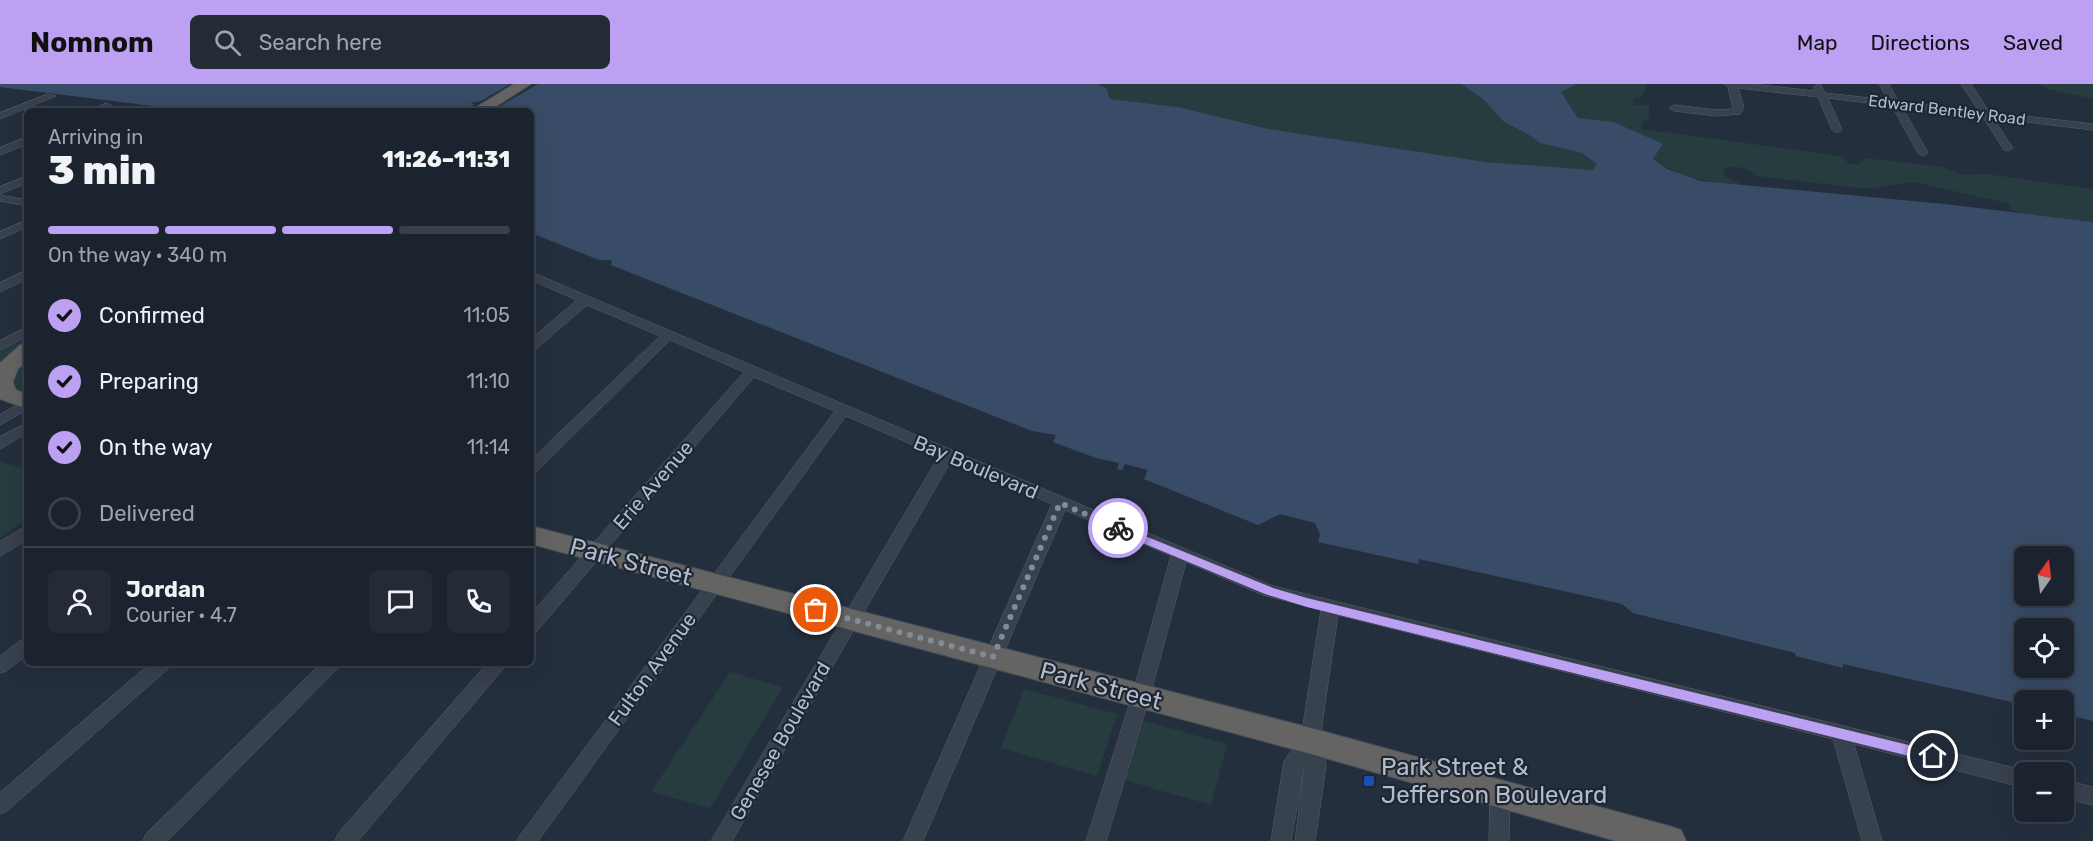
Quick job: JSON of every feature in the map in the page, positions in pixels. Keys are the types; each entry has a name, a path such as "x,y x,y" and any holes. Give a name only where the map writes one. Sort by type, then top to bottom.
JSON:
{"highway":[{"path":"483,108 525,84"},
{"path":"0,355 24,345"},
{"path":"24,353 8,367 2,382 6,394 24,402"},
{"name":"Park Street","path":"534,536 1311,741 1669,841"}],"street":[{"path":"1674,108 1717,113 1737,112 1739,107 1731,84"},
{"name":"Edward Bentley Road","path":"1731,84 2091,129"},
{"path":"1817,84 1837,130"},
{"path":"1884,84 1923,153"},
{"path":"1966,84 2007,148"},
{"path":"0,116 51,96"},
{"path":"102,108 107,106"},
{"path":"0,152 24,141"},
{"path":"0,191 24,180"},
{"path":"0,198 24,202"},
{"path":"0,236 24,224"},
{"path":"0,288 24,276"},
{"name":"Bay Boulevard","path":"534,277 669,334 751,372 1269,591 2014,776"},
{"path":"534,343 586,299"},
{"path":"0,346 24,333"},
{"path":"534,466 669,334"},
{"name":"Erie Avenue","path":"534,623 751,372"},
{"path":"0,395 24,402"},
{"path":"0,421 24,405"},
{"name":"Fulton Avenue","path":"526,841 843,410"},
{"path":"0,444 24,429"},
{"name":"Genesee Boulevard","path":"721,841 947,454"},
{"path":"913,841 1060,503"},
{"path":"0,550 24,534"},
{"path":"1096,841 1141,696 1180,555"},
{"path":"1305,841 1316,766 1311,741 1330,608"},
{"path":"0,666 24,647"},
{"path":"0,805 160,666"},
{"path":"153,841 331,666"},
{"path":"345,841 496,666"},
{"path":"1841,734 1872,841"},
{"path":"1281,841 1294,761 1311,741"},
{"path":"2074,791 2093,796"},
{"path":"1499,841 1500,794"}],"green space":[{"path":"1097,84 1461,84 1483,99 1503,121 1540,143 1582,153 1597,164 1594,170 1486,162 1269,129 1178,107 1110,99 1106,88"},
{"path":"1577,84 1646,84 1647,87 1641,97 1633,99 1634,105 1649,105 1649,117 1641,124 1642,129 1840,156 1850,164 1858,165 1865,158 1943,167 1961,175 1986,174 2093,189 2093,222 2024,214 2008,209 2011,204 1913,182 1866,189 1757,176 1736,167 1722,170 1726,176 1743,185 1696,178 1674,171 1653,159 1662,144 1615,122 1578,118 1561,92"},
{"path":"2039,84 2093,84 2093,99 2049,89"},
{"path":"24,333 24,401 0,395 0,346"},
{"path":"0,462 24,468 24,521 0,538"},
{"path":"730,672 783,687 710,808 651,792"},
{"path":"1024,689 1117,714 1097,776 1001,748"},
{"path":"1144,721 1227,744 1211,805 1124,780"}],"water":[{"path":"0,84 1097,84 1106,88 1110,99 1178,107 1269,129 1486,162 1593,170 1597,164 1582,153 1540,143 1503,121 1483,99 1461,84 1577,84 1561,92 1578,118 1614,122 1663,144 1653,159 1667,169 1701,181 1944,204 2093,222 2093,721 2074,716 2074,690 2014,690 2014,703 1843,664 1843,668 1796,656 1795,653 1633,613 1622,604 1419,559 1418,564 1318,542 1320,534 1315,523 1280,514 1258,525 1144,479 1148,470 1125,464 1122,470 1117,469 1119,463 1096,458 1053,442 1056,435 1032,431 611,265 612,260 599,260 534,234 534,108 169,108 0,87"}],"pier":[{"path":"510,84 538,84 497,108 469,108 475,104 470,103 481,101"}],"way so far":[{"path":"816,610 993,657 1060,503 1118,528"}],"place":[{"name":"Park Street & Jefferson Boulevard","path":"1369,781"}],"route":[{"path":"1118,528 1269,591 1307,603 1933,756"}]}
